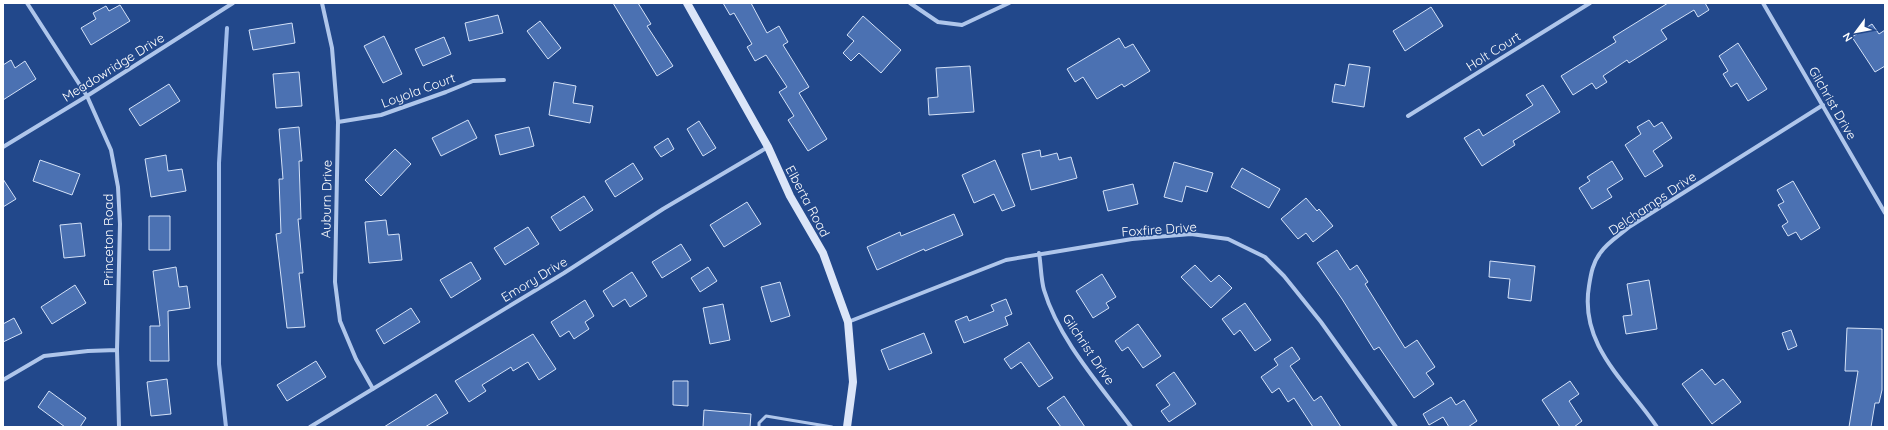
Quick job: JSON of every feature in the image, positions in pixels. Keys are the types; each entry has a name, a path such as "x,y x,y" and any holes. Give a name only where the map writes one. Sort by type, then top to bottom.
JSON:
{"street":[{"name":"Princeton Road","path":"28,3 87,96 111,150 118,187 120,224 117,350 119,427"},
{"name":"Meadowridge Drive","path":"3,147 87,96 233,3"},
{"name":"Auburn Drive","path":"322,3 332,48 338,122 335,282 340,321 356,359 373,389"},
{"name":"Elberta Road","path":"687,3 768,147 790,196 822,253 848,322 853,382 847,427"},
{"path":"910,3 938,22 962,25 1009,3"},
{"name":"Holt Court","path":"1408,116 1590,3"},
{"name":"Gilchrist Drive","path":"1763,3 1885,213"},
{"name":"Loyola Court","path":"338,122 381,115 473,81 504,80"},
{"name":"Delchamps Drive","path":"1657,427 1597,347 1591,329 1588,310 1588,291 1592,268 1602,251 1629,227 1823,105"},
{"name":"Emory Drive","path":"310,427 564,273 663,209 768,147"},
{"name":"Foxfire Drive","path":"848,322 1006,260 1039,253 1132,239 1191,234 1228,239 1265,256 1284,276 1321,322 1396,427"},
{"name":"Gilchrist Drive","path":"1039,253 1043,288 1060,328 1131,427"},
{"path":"3,380 44,356 88,351 117,350"}],"lane":[{"path":"759,427 759,423 766,416 832,427"}],"building":[{"path":"613,3 638,3 651,24 647,26 673,66 657,76"},
{"path":"723,3 751,3 767,33 779,26 788,42 783,45 809,87 799,93 827,139 808,151 788,120 794,116 779,92 787,87 766,55 755,61 747,47 752,44 734,13 730,15"},
{"path":"1668,3 1705,3 1709,10 1698,17 1694,10 1661,30 1667,39 1629,63 1627,60 1603,76 1607,82 1596,89 1592,83 1573,95 1561,76 1616,42 1613,37"},
{"path":"120,5 130,21 91,45 81,28 96,19 93,13 106,6 109,11"},
{"path":"1431,7 1443,26 1405,51 1393,31"},
{"path":"498,15 503,33 469,41 465,23"},
{"path":"863,16 901,50 881,73 859,53 851,61 843,53 854,41 847,35"},
{"path":"540,21 561,48 548,59 527,31"},
{"path":"292,23 295,43 253,50 249,30"},
{"path":"1872,24 1879,34 1885,30 1885,66 1875,72 1852,37"},
{"path":"384,36 402,74 383,83 364,46"},
{"path":"444,37 451,54 423,66 415,49"},
{"path":"1119,38 1125,48 1133,44 1150,71 1124,87 1122,84 1097,99 1083,77 1075,82 1067,69"},
{"path":"1738,43 1767,89 1748,101 1737,83 1731,87 1723,74 1728,71 1719,56"},
{"path":"11,60 15,68 25,61 36,79 3,100 3,65"},
{"path":"1349,64 1370,67 1364,107 1332,102 1335,84 1345,86"},
{"path":"970,66 974,112 929,115 928,98 938,97 936,68"},
{"path":"299,72 302,106 276,108 273,74"},
{"path":"554,82 576,86 573,103 593,106 590,123 549,115"},
{"path":"169,84 180,101 140,126 129,109"},
{"path":"1543,85 1560,112 1513,141 1515,145 1482,166 1464,138 1479,129 1483,136 1533,105 1526,95"},
{"path":"468,120 477,138 441,156 432,138"},
{"path":"1649,120 1654,127 1662,122 1672,138 1653,151 1663,166 1645,177 1625,145 1641,134 1637,127"},
{"path":"699,121 716,148 703,156 687,129"},
{"path":"299,127 302,161 299,161 301,219 298,219 303,273 299,273 305,327 287,328 276,234 281,233 279,179 283,179 279,129"},
{"path":"529,127 534,146 500,155 495,135"},
{"path":"668,138 674,149 661,157 654,147"},
{"path":"395,149 411,164 381,196 365,180"},
{"path":"1040,150 1041,157 1057,153 1059,160 1071,157 1077,178 1031,190 1022,154"},
{"path":"166,155 168,171 182,169 186,191 151,197 145,159"},
{"path":"40,160 80,174 72,195 33,181"},
{"path":"995,160 1015,206 1002,211 994,194 974,203 962,175"},
{"path":"1612,161 1623,179 1607,189 1612,197 1592,209 1579,188 1590,181 1587,177"},
{"path":"1174,162 1213,173 1207,192 1186,186 1182,202 1164,197"},
{"path":"633,163 643,179 615,197 605,181"},
{"path":"1242,168 1280,189 1269,208 1231,187"},
{"path":"3,179 16,199 3,207"},
{"path":"1793,181 1820,228 1801,240 1796,232 1788,236 1782,226 1788,222 1778,205 1784,202 1777,190"},
{"path":"1133,184 1138,204 1108,211 1103,191"},
{"path":"584,196 593,210 560,231 551,217"},
{"path":"1306,198 1317,211 1319,209 1333,226 1313,242 1306,233 1298,239 1281,219"},
{"path":"747,202 761,224 724,247 710,225"},
{"path":"954,214 963,235 925,251 924,249 877,270 867,247 900,232 901,236"},
{"path":"149,216 170,216 170,250 149,250"},
{"path":"386,220 388,235 399,234 402,260 369,263 365,222"},
{"path":"81,223 85,256 64,258 60,225"},
{"path":"528,227 539,244 505,265 494,248"},
{"path":"681,244 691,260 662,278 652,262"},
{"path":"1337,250 1350,270 1357,265 1368,282 1365,284 1405,348 1417,340 1435,367 1426,373 1434,384 1414,398 1379,347 1374,350 1317,263"},
{"path":"1490,261 1535,266 1531,301 1508,298 1510,279 1489,277"},
{"path":"471,262 481,279 451,298 440,280"},
{"path":"1195,265 1211,282 1219,275 1232,288 1211,308 1181,277"},
{"path":"176,267 179,287 187,286 190,308 168,311 169,361 150,361 150,326 160,326 153,271"},
{"path":"708,267 717,281 700,292 691,278"},
{"path":"632,272 647,296 630,307 625,299 613,307 603,291"},
{"path":"1102,274 1116,297 1106,303 1109,308 1093,318 1076,291"},
{"path":"1649,280 1657,329 1626,334 1623,316 1632,315 1627,284"},
{"path":"780,282 790,316 771,322 761,287"},
{"path":"75,285 86,303 52,324 41,307"},
{"path":"1006,299 1012,314 1005,317 1008,325 964,343 955,321 967,316 969,321 994,311 991,305"},
{"path":"585,300 594,316 585,322 589,329 574,339 569,331 560,337 551,322"},
{"path":"1245,303 1271,340 1255,351 1240,330 1234,335 1222,319"},
{"path":"723,304 730,340 710,344 703,308"},
{"path":"411,308 420,322 384,344 376,330"},
{"path":"14,318 22,333 3,342 3,324"},
{"path":"1138,324 1161,356 1143,368 1128,347 1122,351 1115,341"},
{"path":"1847,328 1882,329 1882,390 1879,403 1875,403 1871,427 1849,427 1858,371 1845,371"},
{"path":"1791,330 1797,346 1788,350 1782,333"},
{"path":"924,333 932,353 889,370 881,350"},
{"path":"533,334 556,369 539,380 528,362 513,371 511,367 482,385 486,391 469,402 455,381"},
{"path":"1029,342 1053,378 1039,387 1021,362 1011,369 1004,359"},
{"path":"1292,347 1300,359 1290,366 1314,401 1321,396 1341,427 1313,427 1294,398 1288,402 1279,388 1272,393 1261,377 1278,365 1274,359"},
{"path":"316,361 326,377 287,401 277,385"},
{"path":"1702,369 1715,385 1723,379 1741,402 1712,424 1682,384"},
{"path":"1174,372 1196,404 1169,422 1161,411 1170,405 1156,385"},
{"path":"167,379 171,414 151,416 147,382"},
{"path":"673,381 688,381 688,406 673,405"},
{"path":"1570,381 1579,394 1569,401 1582,421 1574,427 1560,427 1542,400"},
{"path":"49,391 86,418 80,427 65,427 38,407"},
{"path":"436,394 448,413 425,427 384,427"},
{"path":"1064,396 1085,427 1061,427 1047,408"},
{"path":"1451,397 1456,405 1464,400 1477,421 1468,427 1449,427 1443,417 1429,425 1423,414"},
{"path":"704,410 751,414 750,427 703,427"}],"waterway":[{"path":"226,427 219,364 219,163 227,28"}]}
